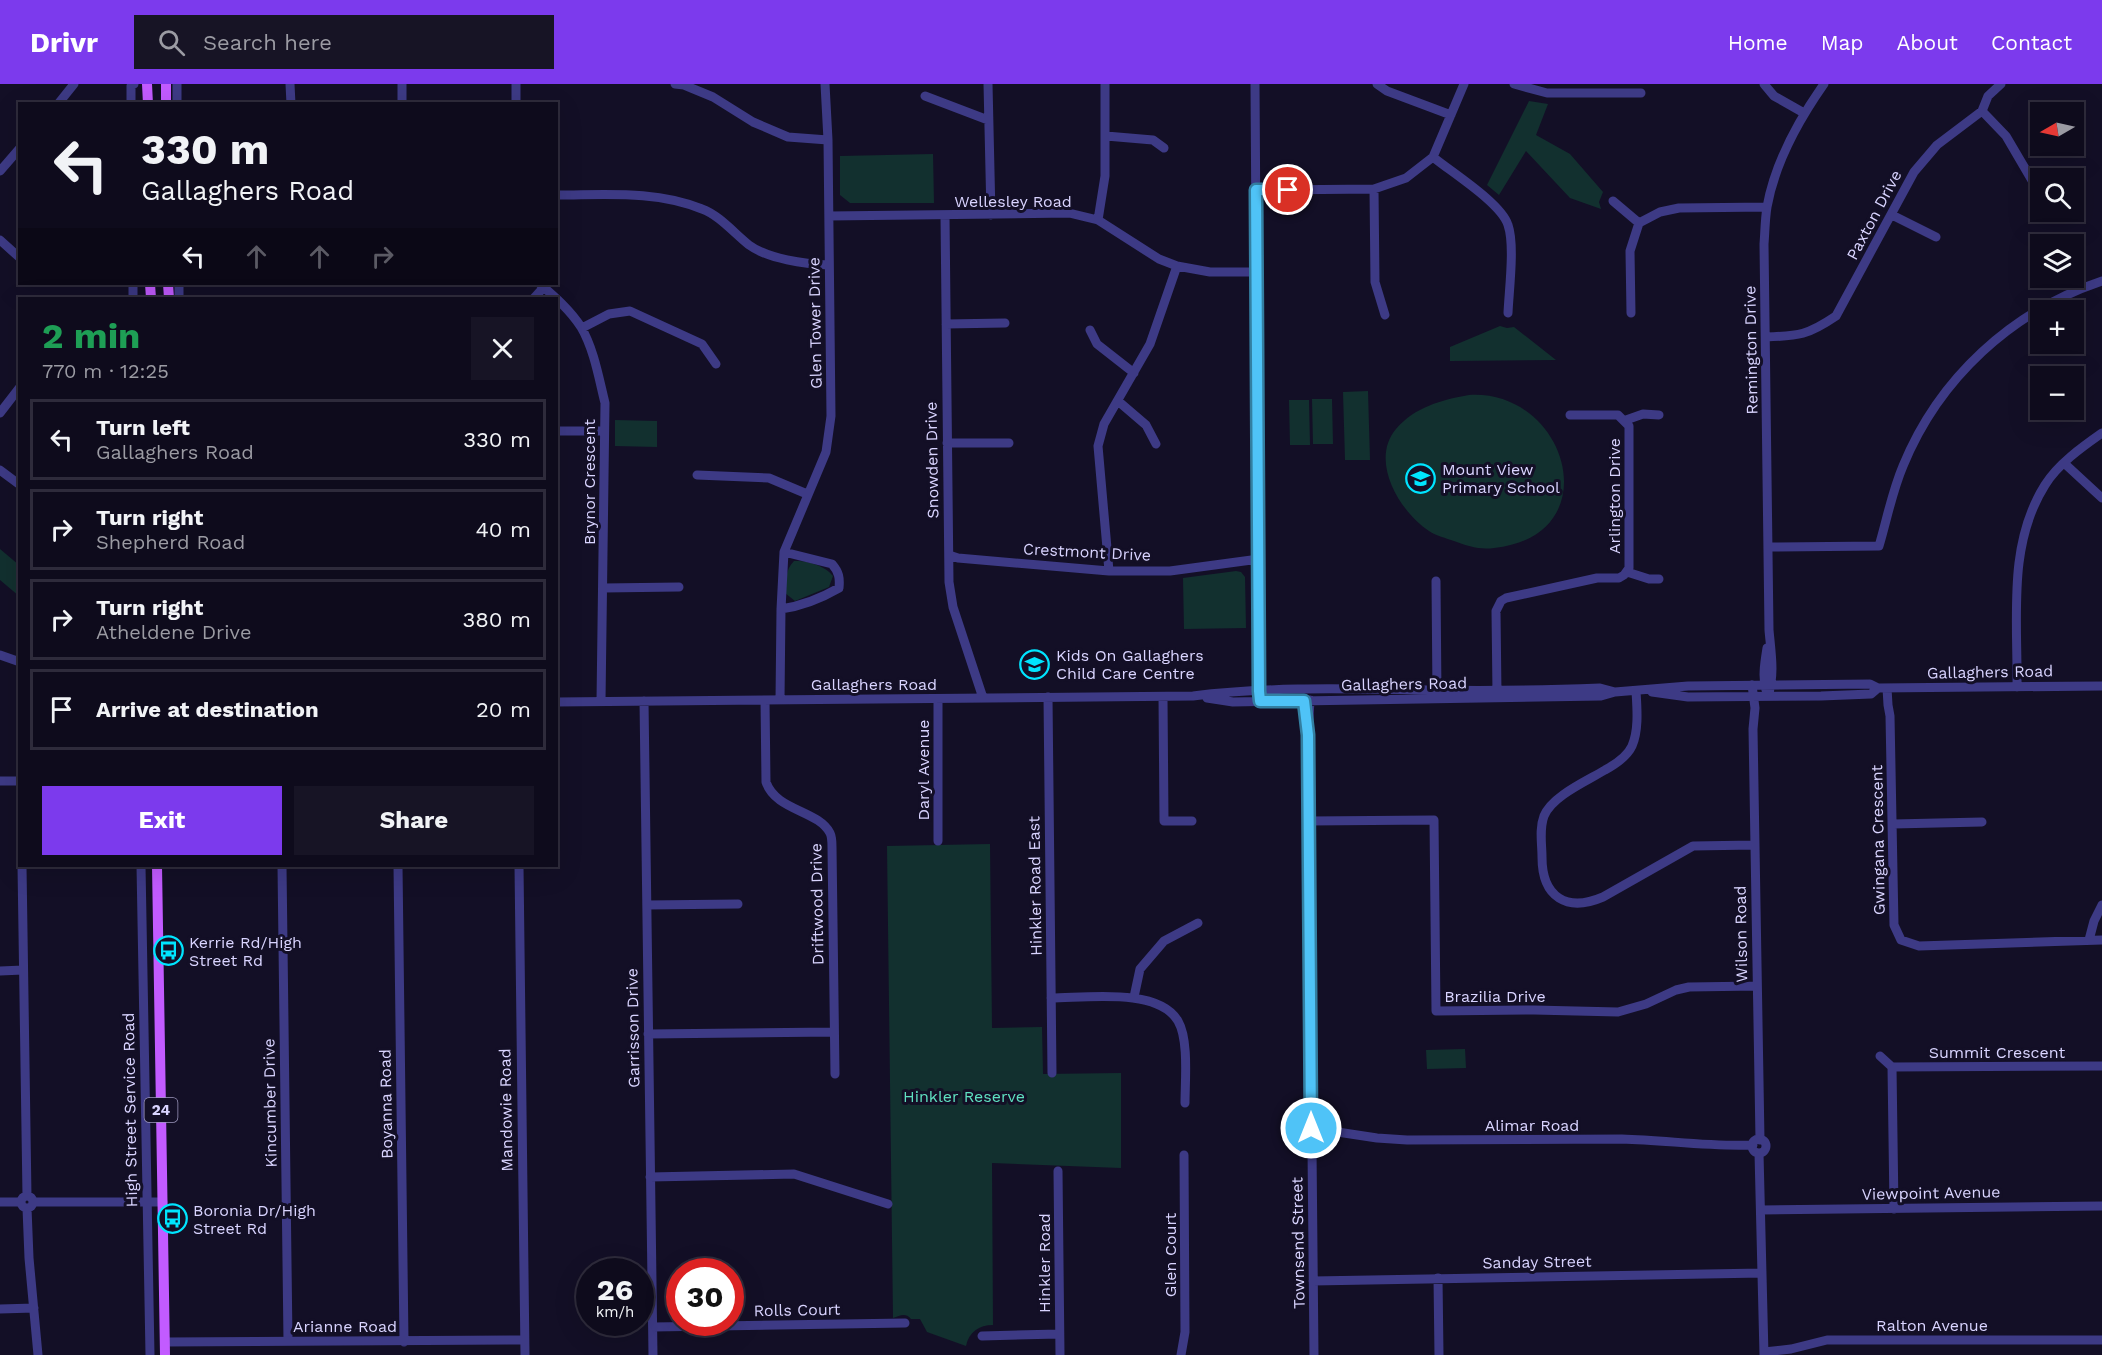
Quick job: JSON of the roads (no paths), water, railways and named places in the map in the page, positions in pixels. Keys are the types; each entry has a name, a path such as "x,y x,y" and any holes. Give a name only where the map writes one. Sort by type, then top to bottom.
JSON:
{"main road":[{"path":"147,84 148,102"},
{"path":"166,84 166,102"},
{"name":"24","path":"157,867 165,1355"}],"street":[{"path":"60,102 74,84"},
{"path":"131,102 131,86 134,84"},
{"path":"177,84 177,102"},
{"path":"290,84 291,102"},
{"path":"402,84 402,102"},
{"path":"516,84 516,102"},
{"path":"675,84 684,85 713,97 753,122 788,137 828,140"},
{"name":"Glen Tower Drive","path":"780,700 784,552 825,452 831,416 828,140 825,84"},
{"path":"988,84 992,215"},
{"path":"1098,220 1106,176 1105,84"},
{"path":"1255,84 1260,701"},
{"path":"1377,84 1387,91 1451,115"},
{"path":"1256,190 1374,189 1406,178 1432,157 1464,84"},
{"path":"1514,84 1547,93 1641,93"},
{"path":"1764,84 1774,96 1803,113"},
{"name":"Remington Drive","path":"1768,685 1764,244 1767,207 1779,165 1803,113 1824,84"},
{"name":"Paxton Drive","path":"1766,338 1806,334 1836,316 1914,172 1936,145 1982,111 1988,96 2001,84"},
{"path":"925,96 988,120"},
{"path":"1982,111 2006,136 2030,177"},
{"path":"1106,136 1153,140 1164,148"},
{"path":"0,171 18,150"},
{"path":"1432,157 1493,205 1508,223 1511,236 1508,313"},
{"path":"1374,189 1375,282 1385,315"},
{"path":"558,195 632,195 673,198 705,210 752,247 792,261 829,265"},
{"path":"1613,201 1639,223"},
{"path":"1631,313 1630,251 1639,223 1660,212 1679,208 1767,207"},
{"name":"Wellesley Road","path":"829,216 1069,213 1098,220 1159,259 1177,266 1210,272 1256,272"},
{"path":"1892,215 1936,237"},
{"name":"Snowden Drive","path":"945,216 949,582 953,607 983,698"},
{"path":"0,240 18,256"},
{"path":"1109,571 1098,446 1104,424 1150,344 1177,266"},
{"path":"1768,547 1880,546 1902,467 1917,435 1946,391 1981,352 2008,330 2055,301 2102,281"},
{"name":"Brynor Crescent","path":"542,285 556,297"},
{"name":"Brynor Crescent","path":"558,298 582,328 598,374 604,403 601,701"},
{"path":"582,328 609,314 630,311 702,344 716,364"},
{"path":"946,324 1005,323"},
{"path":"1090,330 1097,344 1134,373"},
{"path":"0,413 18,390"},
{"path":"1118,401 1146,425 1156,444"},
{"name":"Arlington Drive","path":"1626,420 1643,414 1659,415"},
{"name":"Arlington Drive","path":"1497,693 1496,611 1501,601 1597,578 1619,578 1629,568 1629,426 1626,420 1618,415 1570,415"},
{"path":"558,431 604,431"},
{"path":"2018,687 2017,579 2020,552 2034,506 2045,485 2064,463 2102,433"},
{"path":"947,443 1009,443"},
{"path":"2064,463 2102,498"},
{"path":"0,470 18,484"},
{"path":"696,475 758,476 769,478 807,494"},
{"path":"781,609 800,606 832,592 839,588 840,579 837,569 832,564 784,552"},
{"name":"Crestmont Drive","path":"948,555 958,558 1109,571 1170,571 1259,559"},
{"name":"Arlington Drive","path":"1626,572 1649,579 1659,579"},
{"path":"1436,581 1437,694"},
{"path":"603,588 679,587"},
{"name":"Remington Drive","path":"1768,685 1773,665 1769,630"},
{"path":"0,655 18,661"},
{"path":"1773,665 1778,679 1784,685"},
{"name":"Gallaghers Road","path":"1680,691 1752,685 1870,684 1886,688 2102,686"},
{"path":"1752,685 1752,696"},
{"path":"1768,685 1768,696"},
{"name":"Gallaghers Road","path":"1219,696 1259,691 1437,694 1600,688 1616,692 1680,691 1768,696 1871,694 1886,688"},
{"name":"Gwingana Crescent","path":"1886,688 1890,716 1894,925 1901,940 1919,946 2102,940"},
{"path":"1636,691 1636,728 1632,745 1624,758 1552,802 1544,817 1542,875 1548,886 1558,897 1570,902 1587,903 1603,897 1693,846 1754,845"},
{"name":"Gallaghers Road","path":"558,702 1198,696 1260,701 1307,701 1437,694"},
{"name":"Wilson Road","path":"1752,696 1757,986 1756,1142"},
{"name":"Hinkler Road East","path":"1048,697 1052,1073"},
{"path":"1163,697 1164,821 1192,821"},
{"name":"Daryl Avenue","path":"938,699 938,841"},
{"name":"Driftwood Drive","path":"765,700 766,782 770,792 786,804 822,824 830,834 835,1074"},
{"name":"Garrisson Drive","path":"644,701 652,1258"},
{"name":"Townsend Street","path":"1307,701 1314,1355"},
{"path":"0,781 18,781"},
{"name":"Brazilia Drive","path":"1309,821 1434,820 1436,1011 1618,1012 1689,987 1757,986"},
{"path":"1893,824 1982,822"},
{"path":"22,867 27,1202 38,1355"},
{"name":"High Street Service Road","path":"141,867 150,1355"},
{"name":"Kincumber Drive","path":"282,867 288,1341"},
{"name":"Boyanna Road","path":"398,867 404,1341"},
{"name":"Mandowie Road","path":"519,867 525,1355"},
{"path":"647,905 738,904"},
{"path":"2089,940 2094,921 2102,905"},
{"path":"1134,997 1140,969 1164,941 1198,923"},
{"path":"0,971 23,970"},
{"path":"1051,998 1134,997 1160,1005 1178,1021 1184,1042 1185,1103"},
{"path":"648,1034 834,1032"},
{"path":"1880,1056 1892,1067 1894,1209"},
{"name":"Summit Crescent","path":"1892,1067 2102,1066"},
{"name":"Alimar Road","path":"1311,1128 1407,1140 1622,1139 1697,1145 1756,1142"},
{"path":"1756,1142 1755,1152 1760,1153 1764,1354"},
{"name":"Glen Court","path":"1181,1355 1185,1332 1184,1155"},
{"name":"Hinkler Road","path":"1058,1171 1060,1355"},
{"path":"650,1177 794,1174 888,1204"},
{"path":"0,1202 163,1202"},
{"name":"Viewpoint Avenue","path":"1761,1210 2102,1206"},
{"name":"Sanday Street","path":"1313,1281 1762,1273"},
{"path":"1438,1278 1439,1355"},
{"path":"0,1309 34,1308"},
{"name":"Rolls Court","path":"654,1327 904,1323"},
{"path":"982,1336 1059,1334"},
{"name":"Garrisson Drive","path":"653,1336 653,1355"},
{"name":"Arianne Road","path":"165,1342 524,1340"},
{"name":"Ralton Avenue","path":"1764,1354 1827,1340 2102,1340"}],"place":[{"name":"Mount View Primary School","path":"1421,478"},
{"name":"Kids On Gallaghers Child Care Centre","path":"1035,664"},
{"name":"Kerrie Rd/High Street Rd","path":"168,951"},
{"name":"Boronia Dr/High Street Rd","path":"172,1219"}],"park label":[{"name":"Hinkler Reserve","path":"964,1096"}]}
